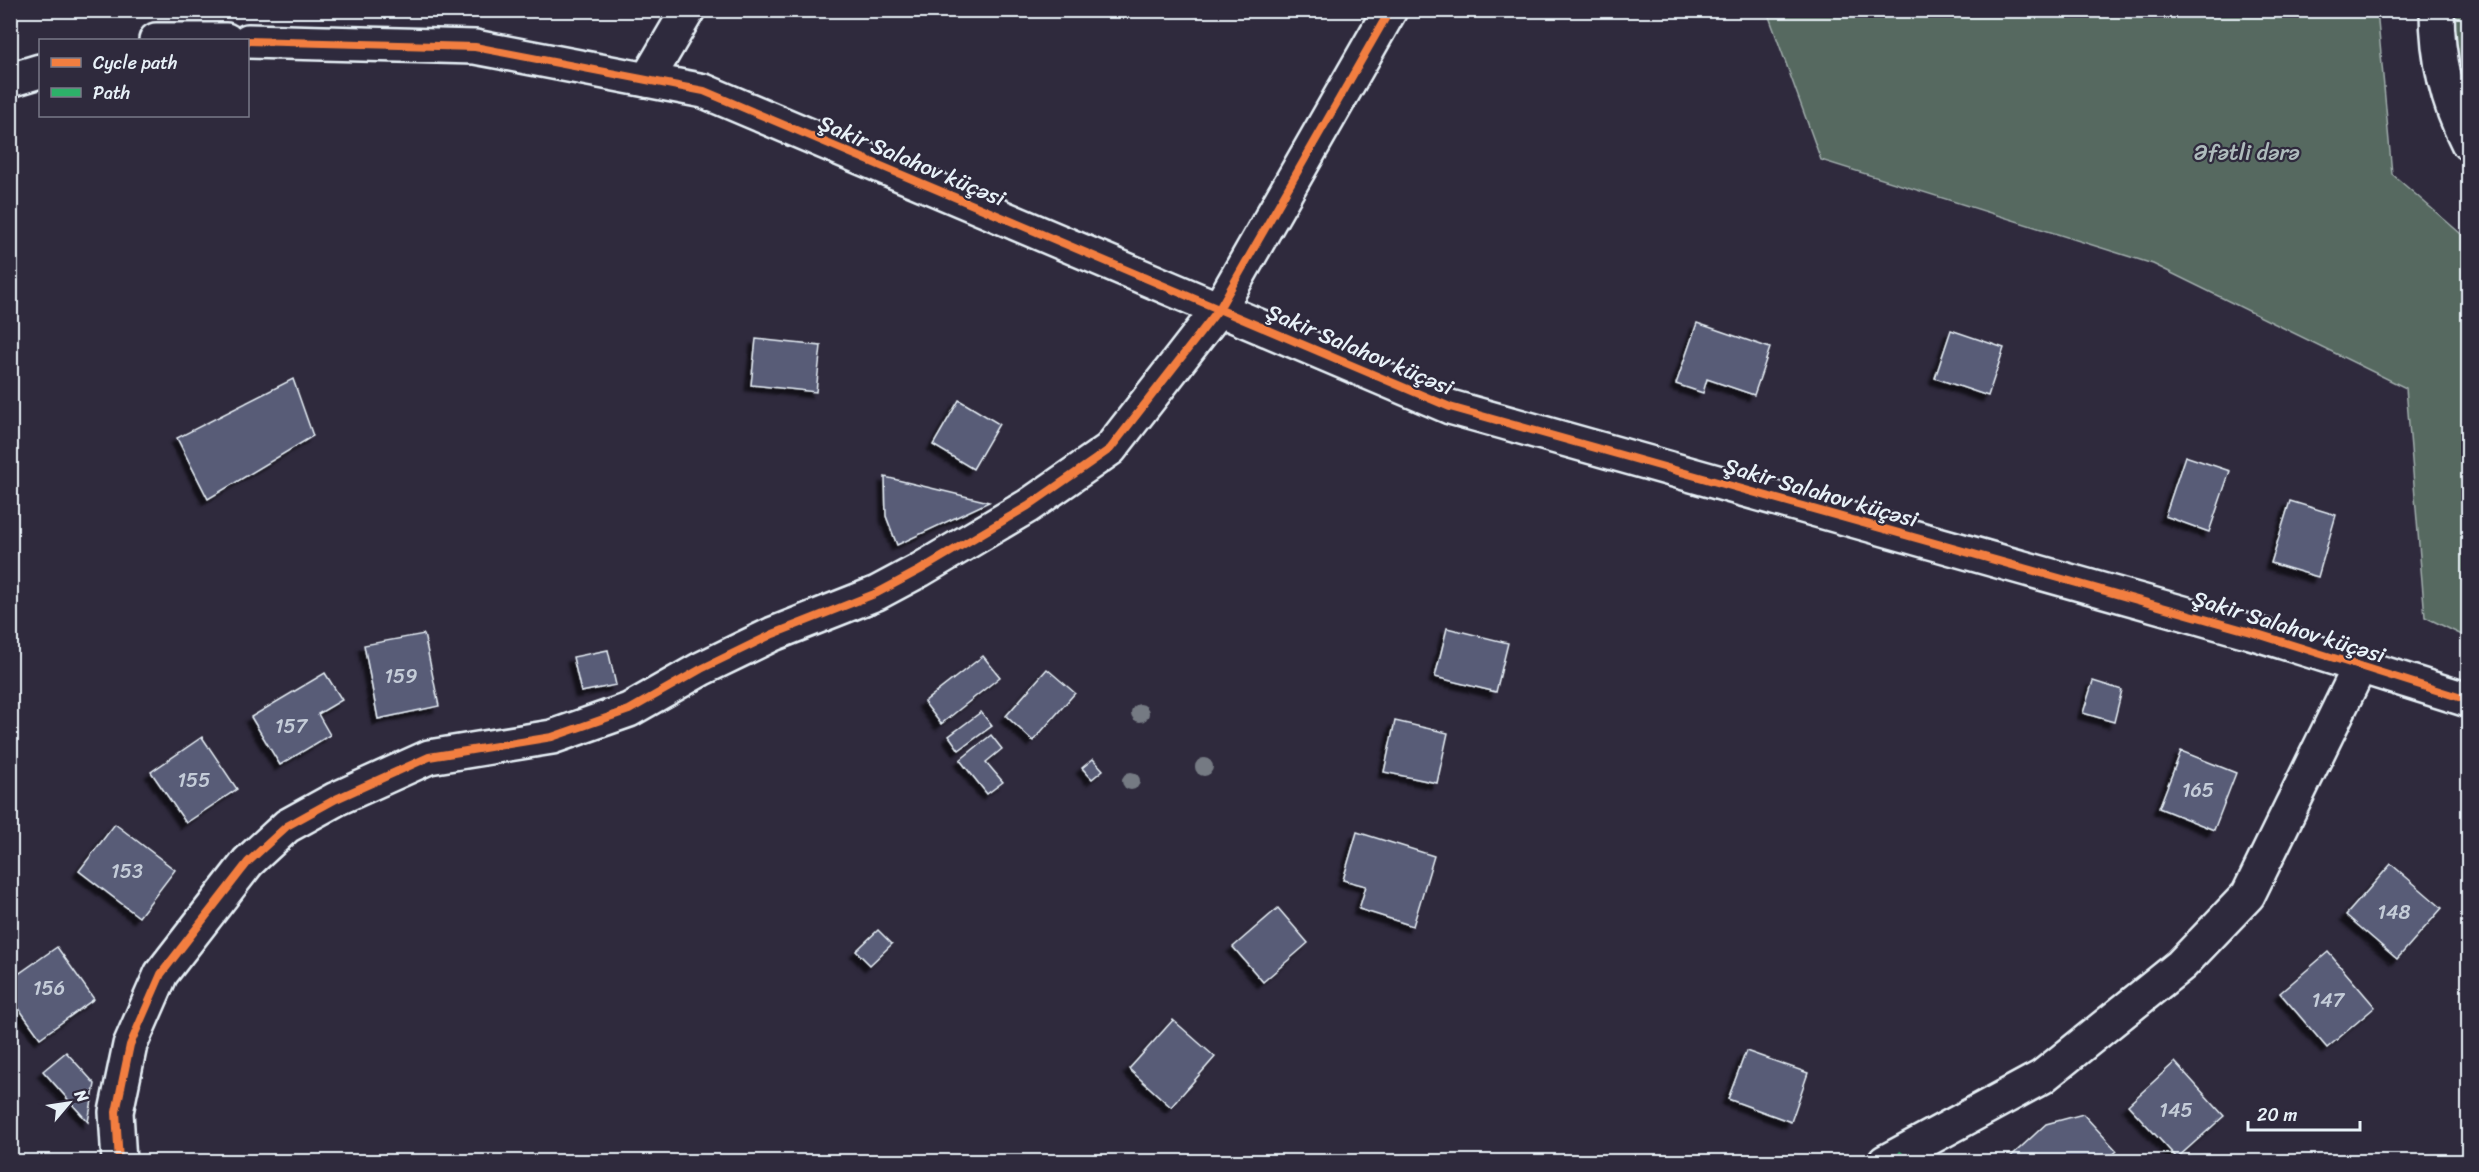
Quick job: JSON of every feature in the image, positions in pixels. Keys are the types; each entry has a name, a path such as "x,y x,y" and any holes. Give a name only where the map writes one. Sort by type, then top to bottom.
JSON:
{"street":[{"path":"647,80 688,10"},
{"path":"119,1161 116,1112 130,1045 161,974 248,862 287,826 336,799 429,757 552,737 629,710 701,669 773,634 877,593 920,570 1028,506 1110,449 1219,309 1390,10"},
{"path":"2437,10 2437,45 2455,117 2469,143"},
{"name":"Şakir Salahov küçəsi","path":"249,41 475,47 704,91 1450,407 2251,632 2469,700"},
{"path":"10,80 39,72"},
{"path":"1885,1161 2042,1077 2181,964 2240,903 2247,895 2360,666"}],"green space":[{"name":"Əfətli dərə","path":"1767,11 2377,11 2392,174 2468,240 2468,638 2425,617 2406,388 2153,264 1821,160"},
{"path":"2450,11 2468,11 2468,112 2455,78"}],"building":[{"path":"1697,323 1770,348 1754,395 1707,379 1703,393 1676,384"},
{"path":"1951,330 2004,348 1988,396 1935,378"},
{"path":"756,339 821,346 816,392 751,385"},
{"path":"293,379 313,436 208,499 177,438"},
{"path":"959,400 999,424 973,469 933,445"},
{"path":"2185,456 2230,471 2209,532 2165,516"},
{"path":"885,477 989,502 897,545 886,516"},
{"path":"2290,501 2336,515 2318,577 2271,563"},
{"path":"1447,628 1508,643 1496,692 1435,677"},
{"path":"424,634 439,706 378,719 364,645"},
{"path":"608,650 616,685 581,692 573,657"},
{"path":"983,656 1000,677 941,724 924,702"},
{"path":"1047,669 1075,693 1033,741 1006,716"},
{"path":"325,673 342,700 318,714 330,735 280,765 251,717"},
{"path":"2093,681 2122,690 2114,722 2083,713"},
{"path":"981,712 992,726 959,750 949,736"},
{"path":"1395,721 1448,733 1437,783 1384,772"},
{"path":"991,735 1002,749 986,762 1003,782 987,794 960,760"},
{"path":"202,737 237,789 186,823 151,772"},
{"path":"2181,751 2236,773 2214,830 2159,808"},
{"path":"1093,759 1103,770 1092,779 1082,768"},
{"path":"115,824 175,870 139,917 79,871"},
{"path":"1357,832 1434,856 1413,926 1359,909 1366,886 1343,880"},
{"path":"2391,864 2442,908 2397,959 2346,915"},
{"path":"1278,908 1308,943 1263,982 1233,947"},
{"path":"878,930 892,944 870,965 856,951"},
{"path":"57,947 94,999 40,1038 10,996 10,980"},
{"path":"2328,952 2375,1007 2327,1048 2280,993"},
{"path":"1173,1020 1215,1057 1171,1107 1129,1069"},
{"path":"1746,1051 1808,1073 1791,1122 1728,1099"},
{"path":"66,1052 95,1084 88,1122 43,1071"},
{"path":"2175,1062 2224,1116 2177,1158 2128,1105"},
{"path":"2083,1114 2117,1151 2105,1162 2005,1162 2046,1124"}],"marked path":[{"path":"1895,1162 1903,1152"}],"cycle path":[{"path":"119,1162 116,1112 130,1045 161,974 248,862 287,826 336,799 429,757 552,737 629,710 701,669 773,634 877,593 920,570 1028,506 1110,449 1219,309 1390,10"},
{"path":"249,41 475,47 704,91 1450,407 2251,632 2468,700"}]}
